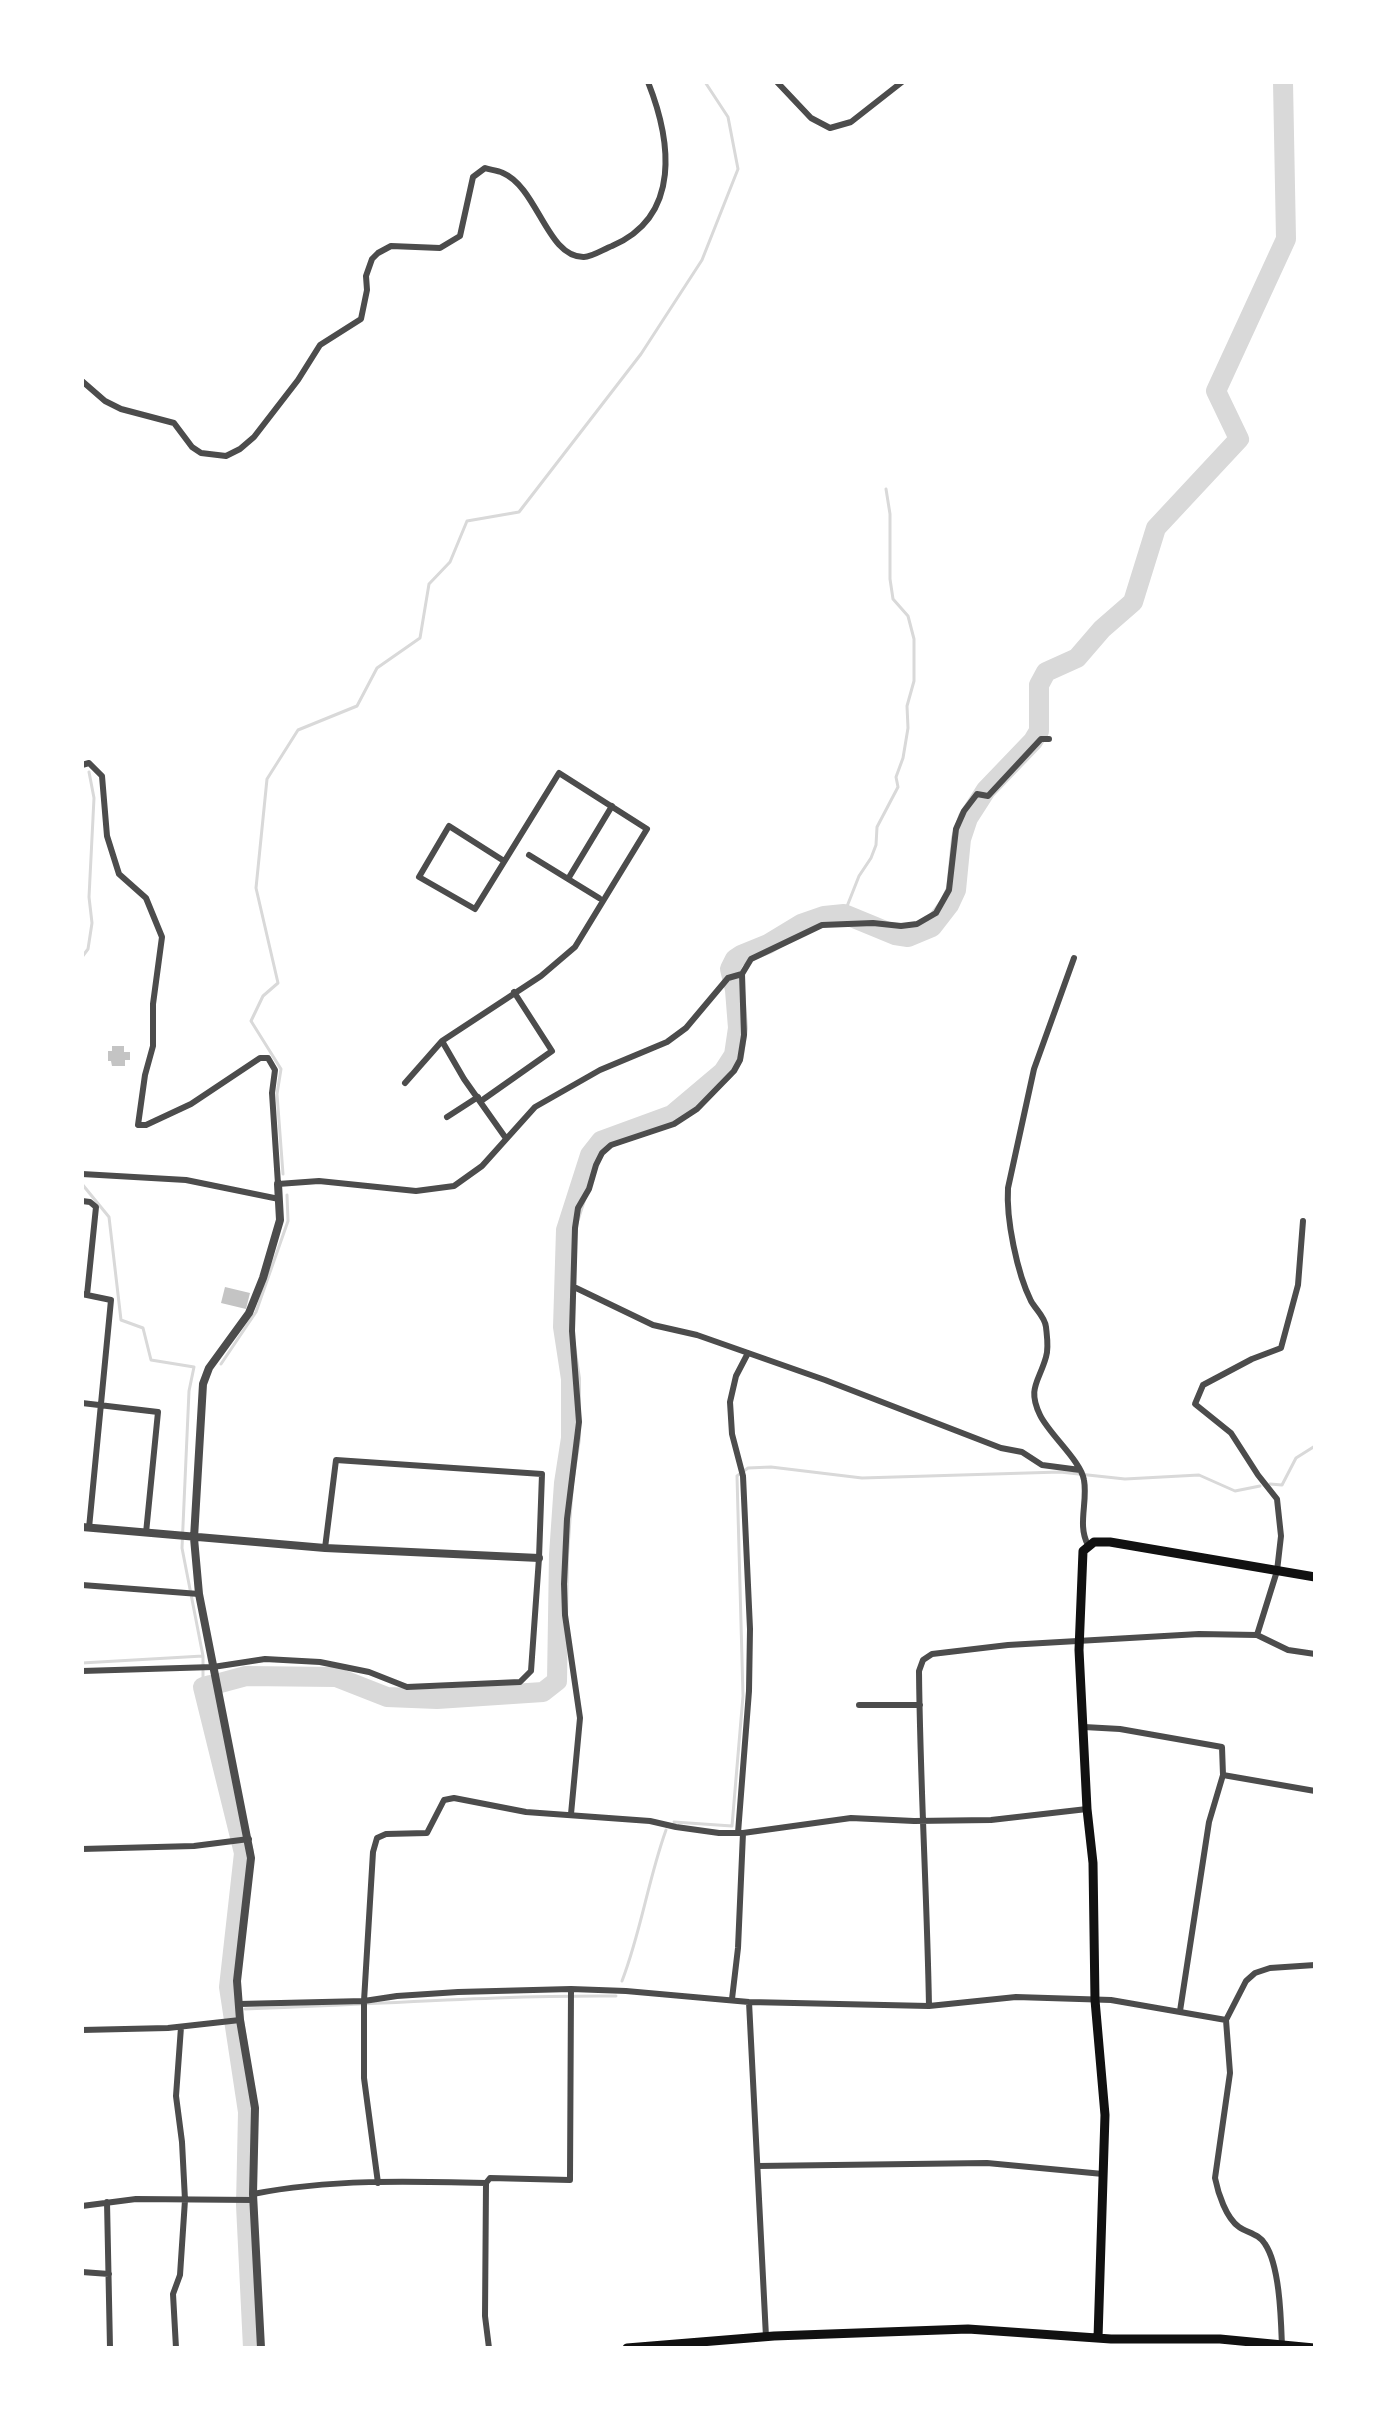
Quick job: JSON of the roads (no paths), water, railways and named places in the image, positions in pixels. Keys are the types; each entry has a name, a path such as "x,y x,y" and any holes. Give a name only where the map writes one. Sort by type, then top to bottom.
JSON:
{"main road":[{"path":"1098,2338 1105,2115 1095,2000 1093,1863 1087,1809 1080,1641 1083,1551 1094,1542 1110,1542 1315,1577"},
{"path":"627,2348 770,2336 968,2329 1098,2338 1111,2343 1220,2339 1314,2348"}],"street":[{"path":"82,381 105,401 121,409 174,423 192,447 201,453 226,456 240,449 254,437 298,380 320,345 361,319 367,290 366,276 372,259 391,246 440,248 460,236 473,177 485,168 504,173 519,185 532,199 555,241 566,253 584,257 627,239 654,209 666,170 665,135 648,82"},
{"path":"777,82 811,118 830,128 851,122 902,82"},
{"path":"571,1814 580,1718 565,1615 564,1584 567,1519 579,1422 572,1331 575,1228 578,1208 602,1153 611,1145 674,1124 697,1109 734,1071 740,1060 744,1035 739,975 750,958 780,947 822,925 873,923 901,926 917,924 936,913 949,890 956,829 964,811 974,796 988,796 1041,739 1049,739"},
{"path":"82,765 89,763 102,776 107,836 119,874 146,898 162,937 153,1004 153,1046 145,1075 138,1125 146,1125 191,1104 260,1058 268,1058 275,1070 272,1093 280,1220 249,1313 209,1368 203,1384 194,1538 199,1594 251,1858 237,1981 239,2004 235,2020 255,2108 250,2198 261,2348"},
{"path":"405,1083 442,1041 541,976 575,947 647,829 559,773 475,909 419,877 449,826 504,861"},
{"path":"568,879 612,806"},
{"path":"529,855 599,898"},
{"path":"1074,958 1034,1069 1011,1174 1007,1207 1027,1289 1045,1322 1046,1356 1032,1389 1034,1401 1040,1417 1082,1472 1082,1535 1088,1545"},
{"path":"278,1184 319,1181 416,1191 454,1186 473,1174 535,1107 600,1070 667,1042 686,1028 728,978 739,975"},
{"path":"447,1117 552,1051 514,992"},
{"path":"442,1041 464,1079 505,1137"},
{"path":"82,1174 186,1180 279,1199"},
{"path":"82,1201 96,1207 85,1295 111,1300 86,1528 325,1548 539,1558"},
{"path":"1257,1635 1277,1571 1281,1536 1277,1499 1231,1433 1195,1404 1203,1385 1252,1359 1281,1348 1298,1285 1303,1221"},
{"path":"574,1287 653,1325 697,1335 825,1380 1001,1448 1022,1452 1042,1465 1082,1472"},
{"path":"732,1999 738,1948 750,1645 742,1473 732,1434 730,1402 736,1376 748,1353"},
{"path":"82,1403 158,1412 146,1533"},
{"path":"82,1671 213,1667 265,1659 320,1662 369,1672 407,1687 520,1682 531,1671 542,1474 336,1460 325,1548"},
{"path":"82,1585 199,1594"},
{"path":"929,2006 919,1671 923,1660 932,1654 1008,1645 1158,1635 1257,1635 1288,1650 1315,1654"},
{"path":"859,1705 920,1705"},
{"path":"1084,1727 1120,1729 1222,1747 1223,1775 1209,1822 1180,2011"},
{"path":"1223,1775 1315,1791"},
{"path":"378,2183 364,2078 364,2004 373,1852 377,1838 386,1834 427,1833 444,1800 454,1798 526,1812 650,1821 719,1833 741,1833 851,1818 991,1820 1087,1809"},
{"path":"82,1849 194,1846 248,1840"},
{"path":"1282,2346 1275,2280 1266,2245 1258,2236 1236,2226 1215,2178 1230,2073 1226,2020 1246,1981 1255,1973 1270,1968 1315,1965"},
{"path":"239,2004 364,2004 397,1996 458,1992 929,2006 1016,1997 1124,2001 1226,2020"},
{"path":"489,2348 485,2316 486,2183 490,2178 570,2180 571,1993"},
{"path":"749,2002 770,2336 774,2348"},
{"path":"82,2030 181,2027 235,2020"},
{"path":"176,2348 173,2294 180,2275 185,2200 176,2096 181,2027"},
{"path":"758,2166 987,2163 1103,2174"},
{"path":"82,2206 136,2199 250,2198 286,2188 378,2183 486,2183"},
{"path":"107,2202 110,2348"},
{"path":"82,2272 109,2274"}],"waterway":[{"path":"283,1174 277,1094 281,1069 251,1021 263,996 278,983 256,888 267,779 298,730 357,706 377,668 420,638 429,584 450,562 467,521 519,512 641,354 702,260 738,169 728,117 705,82"},
{"path":"220,1683 246,1676 336,1677 387,1697 437,1699 543,1692 557,1681 559,1555 571,1438 571,1379 563,1327 566,1230 590,1155 601,1141 672,1115 723,1072 734,1055 738,1028 730,969 735,959 801,924 824,916 844,914 895,935 908,937 932,927 949,905 956,890 961,839 968,818 986,790 1039,731 1039,685 1046,672 1077,658 1102,629 1133,602 1156,528 1239,439 1216,391 1286,239 1283,82"},
{"path":"844,914 876,845 877,827 898,787 896,777 903,758 908,728 907,706 914,681 914,639 908,616 893,599 890,579 890,514 886,489"},
{"path":"82,957 88,949 92,923 89,897 94,798 89,772"},
{"path":"82,1184 109,1217 121,1320 143,1328 151,1360 194,1367 189,1391 182,1548 203,1656 203,1687"},
{"path":"221,1364 256,1312 288,1221 287,1195"},
{"path":"1270,1484 1282,1485 1296,1458 1315,1446"},
{"path":"674,1822 732,1826 743,1696 737,1476 748,1468 771,1467 862,1478 1060,1472 1125,1479 1199,1475 1235,1491 1260,1486"},
{"path":"82,1663 203,1656"},
{"path":"210,1685 203,1687 244,1853 229,1987 248,2112 246,2205 253,2348"},
{"path":"622,1981 666,1830"},
{"path":"245,2009 616,1996"}]}
